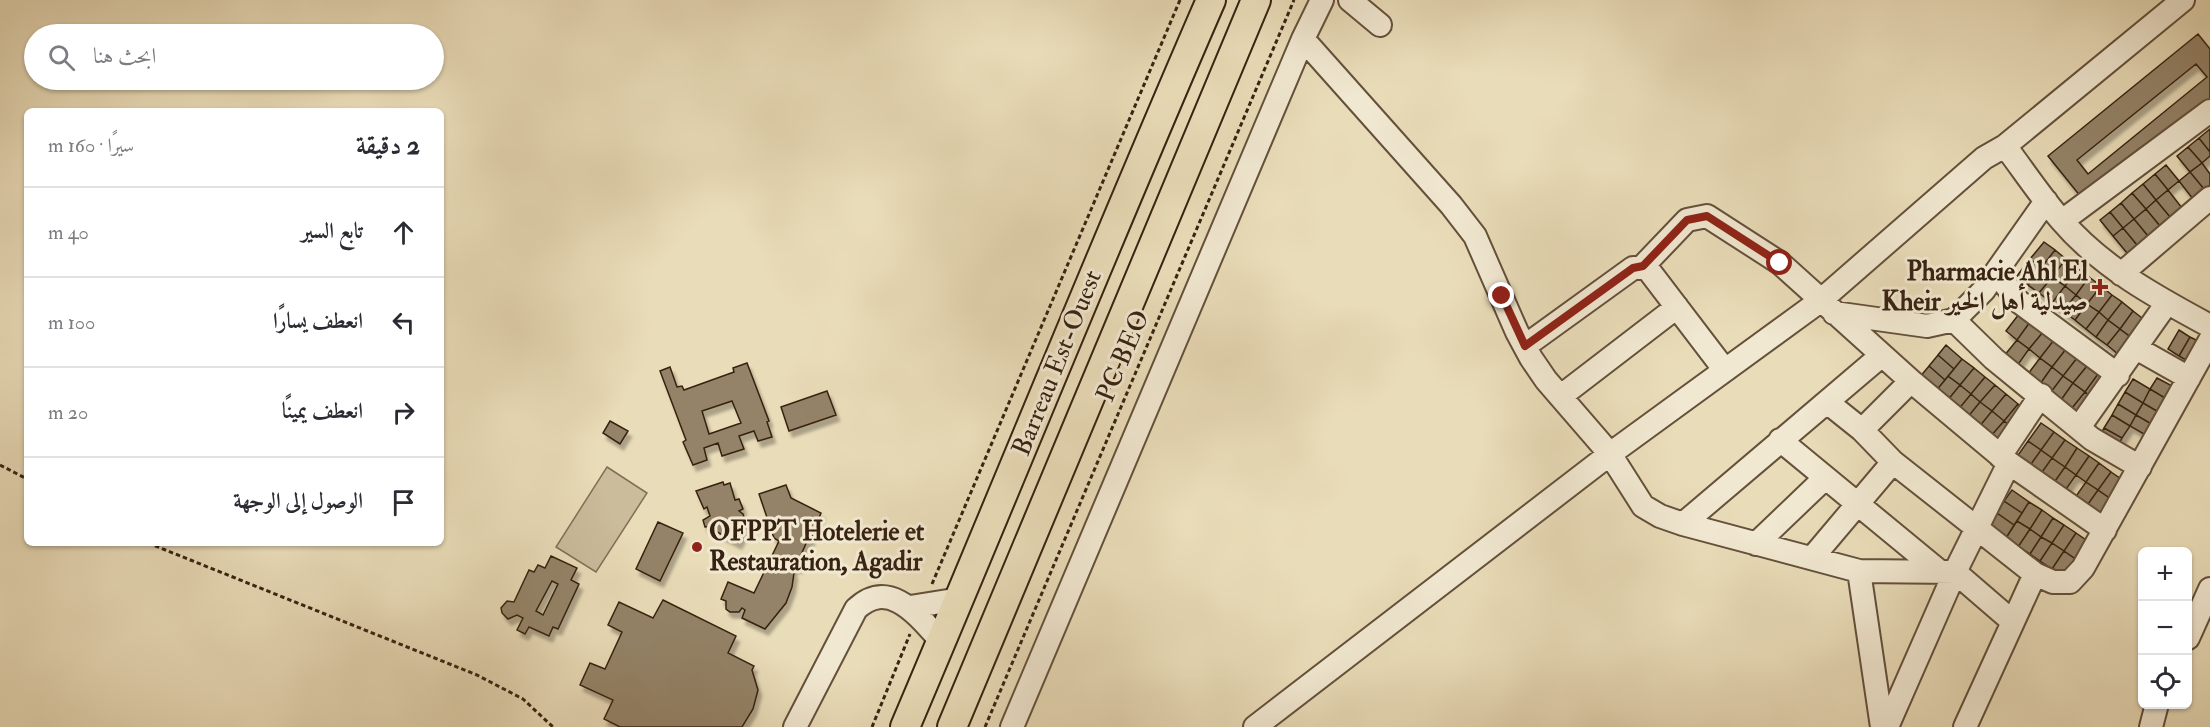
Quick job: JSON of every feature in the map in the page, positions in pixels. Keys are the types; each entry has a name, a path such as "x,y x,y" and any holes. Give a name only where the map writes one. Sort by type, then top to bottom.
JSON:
{"main road":[{"name":"Barreau Est-Ouest","path":"905,727 1130,186 1211,0"},
{"name":"Barreau Est-Ouest","path":"952,727 1256,0"}],"street":[{"path":"1012,727 1303,39 1322,0"},
{"path":"1350,0 1380,25"},
{"path":"1255,727 1724,369 1827,307 1984,158 2005,146 2183,0"},
{"path":"1303,39 1451,205 1475,236 1525,346 1561,396 1610,454 1643,506 1660,516 1683,524 1859,571 1947,572"},
{"path":"2062,221 2210,111"},
{"path":"2005,146 2062,221 2121,274 2167,303 2210,326"},
{"path":"2121,274 2210,198"},
{"path":"1827,307 1927,326 1954,320 1984,290 2046,201"},
{"path":"1525,346 1633,268 1643,266 1687,220 1707,216 1780,263 1911,381 2005,460 2105,530"},
{"path":"1643,266 1724,369"},
{"path":"1996,272 2018,301 2118,375"},
{"path":"2080,426 2167,303"},
{"path":"1561,396 1677,307"},
{"path":"1954,320 1994,359 2080,426 2108,451 2140,467"},
{"path":"1827,402 1862,430 1893,462 2035,574 2053,582 2070,582 2083,568 2105,530 2210,339"},
{"path":"2136,348 2189,378"},
{"path":"1683,524 1882,355"},
{"path":"1862,430 1911,381"},
{"path":"1885,727 1947,572 1978,529 2005,460 2041,395"},
{"path":"1780,440 1857,504 2013,622"},
{"path":"1812,558 1893,462"},
{"path":"1756,544 1826,478"},
{"path":"1859,571 1885,727"},
{"path":"1965,727 2035,574"},
{"path":"2192,627 2210,589"},
{"path":"795,727 856,609 867,599 876,596 917,609 960,599"},
{"path":"917,609 942,642"},
{"path":"2151,727 2156,709"}],"path":[{"path":"872,727 917,609 1180,0"},
{"name":"PC BEO","path":"985,727 1293,0"},
{"path":"0,465 24,477"},
{"path":"155,546 477,675 523,699 553,727"}],"shaded area":[{"path":"607,467 647,493 596,572 556,547"}],"building":[{"path":"2198,34 2210,49 2210,100 2085,202 2048,156","holes":["2196,64 2207,77 2088,174 2077,160"]},
{"path":"2210,129 2210,152 2199,138"},
{"path":"2199,138 2210,152 2210,156 2202,163 2188,147"},
{"path":"2188,147 2202,163 2190,172 2177,156"},
{"path":"2202,163 2210,174 2210,185 2204,189 2190,172"},
{"path":"2166,165 2179,181 2168,190 2155,174"},
{"path":"2190,172 2204,189 2193,199 2179,181"},
{"path":"2155,174 2168,190 2156,200 2143,184"},
{"path":"2143,184 2156,200 2146,209 2132,193"},
{"path":"2168,190 2182,208 2170,217 2156,200"},
{"path":"2132,193 2146,209 2134,219 2121,203"},
{"path":"2156,200 2170,217 2160,226 2146,209"},
{"path":"2121,203 2134,219 2123,228 2110,212"},
{"path":"2146,209 2160,226 2148,236 2134,219"},
{"path":"2110,212 2123,228 2113,236 2100,220"},
{"path":"2134,219 2148,236 2137,245 2123,228"},
{"path":"2123,228 2137,245 2127,253 2113,236"},
{"path":"2044,242 2055,250 2041,268 2030,259"},
{"path":"2055,250 2066,259 2052,277 2041,268"},
{"path":"2030,259 2041,268 2028,285 2017,276"},
{"path":"2066,259 2078,269 2065,286 2052,277"},
{"path":"2041,268 2052,277 2039,293 2028,285"},
{"path":"2078,269 2089,277 2076,295 2065,286"},
{"path":"2052,277 2065,286 2052,303 2039,293"},
{"path":"2089,277 2101,286 2087,304 2076,295"},
{"path":"2065,286 2076,295 2063,311 2052,303"},
{"path":"2101,286 2112,295 2099,312 2087,304"},
{"path":"2076,295 2087,304 2075,320 2063,311"},
{"path":"2112,295 2122,302 2108,320 2099,312"},
{"path":"2122,302 2133,311 2120,329 2108,320"},
{"path":"2087,304 2099,312 2086,329 2075,320"},
{"path":"2133,311 2146,321 2132,338 2120,329"},
{"path":"2099,312 2108,320 2096,337 2086,329"},
{"path":"2019,314 2030,322 2017,340 2006,331"},
{"path":"2108,320 2120,329 2107,345 2096,337"},
{"path":"2030,322 2043,332 2029,349 2017,340"},
{"path":"2120,329 2132,338 2119,355 2107,345"},
{"path":"2179,330 2190,337 2179,356 2168,349"},
{"path":"2043,332 2054,340 2040,358 2029,349"},
{"path":"2190,337 2202,343 2191,363 2179,356"},
{"path":"2017,340 2029,349 2017,366 2004,356"},
{"path":"2054,340 2066,349 2052,367 2040,358"},
{"path":"1946,345 1962,359 1954,369 1938,355"},
{"path":"2066,349 2077,358 2063,376 2052,367"},
{"path":"1938,355 1954,369 1945,380 1929,366"},
{"path":"2040,358 2052,367 2040,384 2028,374"},
{"path":"2077,358 2087,366 2073,383 2063,376"},
{"path":"1962,359 1974,368 1960,385 1948,376"},
{"path":"747,363 769,421 767,422 772,437 758,441 754,431 739,436 744,449 722,456 718,443 704,448 707,460 693,465 683,442 686,440 660,371 670,367 677,387 682,386 684,390 734,372 733,368","holes":["732,401 741,423 709,434 702,411"]},
{"path":"1929,366 1945,380 1935,392 1919,378"},
{"path":"2087,366 2098,374 2085,392 2073,383"},
{"path":"2052,367 2063,376 2051,392 2040,384"},
{"path":"1974,368 1985,377 1971,394 1960,385"},
{"path":"2098,374 2111,384 2097,401 2085,392"},
{"path":"1948,376 1960,385 1947,401 1935,392"},
{"path":"2063,376 2073,383 2061,400 2051,392"},
{"path":"1985,377 1995,385 1980,402 1971,394"},
{"path":"2157,378 2176,388 2170,401 2150,389"},
{"path":"2133,379 2150,389 2143,403 2125,392"},
{"path":"2073,383 2085,392 2072,408 2061,400"},
{"path":"1960,385 1971,394 1958,410 1947,401"},
{"path":"1995,385 2006,394 1992,411 1980,402"},
{"path":"2150,389 2170,401 2162,414 2143,403"},
{"path":"827,391 836,415 789,431 781,407"},
{"path":"2085,392 2097,401 2084,418 2072,408"},
{"path":"2125,392 2143,403 2136,415 2118,404"},
{"path":"1971,394 1980,402 1967,418 1958,410"},
{"path":"2006,394 2018,404 2004,421 1992,411"},
{"path":"1980,402 1992,411 1979,427 1967,418"},
{"path":"2143,403 2162,414 2155,426 2136,415"},
{"path":"2018,404 2029,413 2015,430 2004,421"},
{"path":"2118,404 2136,415 2130,426 2112,415"},
{"path":"1992,411 2004,421 1990,437 1979,427"},
{"path":"2112,415 2130,426 2122,438 2104,428"},
{"path":"2136,415 2155,426 2149,437 2130,426"},
{"path":"610,421 628,431 620,444 603,433"},
{"path":"2004,421 2015,430 2001,446 1990,437"},
{"path":"2041,423 2054,432 2041,450 2028,441"},
{"path":"2104,428 2122,438 2115,452 2097,441"},
{"path":"2054,432 2065,440 2052,458 2041,450"},
{"path":"2065,440 2077,448 2065,467 2052,458"},
{"path":"2028,441 2041,450 2029,467 2016,458"},
{"path":"2077,448 2089,456 2076,475 2065,467"},
{"path":"2041,450 2052,458 2040,475 2029,467"},
{"path":"2089,456 2099,463 2086,482 2076,475"},
{"path":"2052,458 2065,467 2053,484 2040,475"},
{"path":"2099,463 2111,472 2098,490 2086,482"},
{"path":"2065,467 2076,475 2064,492 2053,484"},
{"path":"2111,472 2124,481 2111,499 2098,490"},
{"path":"723,482 724,485 730,483 735,500 739,499 743,509 739,511 743,514 747,527 738,543 715,531 714,526 705,527 703,520 710,516 707,507 704,509 696,491"},
{"path":"2086,482 2098,490 2086,507 2074,499"},
{"path":"786,485 791,498 821,513 801,555 803,556 798,567 795,566 792,572 794,573 792,587 786,603 765,629 742,618 745,610 742,608 739,612 730,612 726,609 726,601 721,599 728,582 754,593 779,541 774,538 759,494"},
{"path":"2012,490 2029,502 2022,513 2004,501"},
{"path":"2098,490 2111,499 2099,516 2086,507"},
{"path":"2004,501 2022,513 2014,525 1997,513"},
{"path":"2029,502 2042,510 2030,529 2017,521"},
{"path":"2042,510 2053,518 2041,537 2030,529"},
{"path":"1997,513 2014,525 2006,538 1988,527"},
{"path":"2053,518 2064,525 2052,543 2041,537"},
{"path":"2017,521 2030,529 2018,547 2006,538"},
{"path":"658,522 683,533 660,581 636,569"},
{"path":"2064,525 2076,533 2064,551 2052,543"},
{"path":"2030,529 2041,537 2030,554 2018,547"},
{"path":"2076,533 2089,542 2077,560 2064,551"},
{"path":"2041,537 2052,543 2040,561 2030,554"},
{"path":"2052,543 2064,551 2052,569 2040,561"},
{"path":"2064,551 2077,560 2065,578 2052,569"},
{"path":"551,556 577,568 571,580 579,584 558,629 553,627 549,636 529,627 525,634 517,630 523,618 517,615 508,619 502,613 501,608 507,601 514,602 529,570 534,572 538,565 545,568","holes":["552,581 558,584 543,615 536,611"]},
{"path":"663,600 736,636 728,653 754,666 752,670 758,690 753,709 742,727 620,727 604,719 613,700 580,685 590,663 605,669 622,632 608,625 619,602 653,618"}],"place":[{"name":"Pharmacie Ahl El Kheir صيدلية أهل الخير","path":"2100,287"},
{"name":"OFPPT Hotelerie et Restauration, Agadir","path":"697,547"}],"route":[{"path":"1502,296 1516,332 1525,346 1633,268 1643,266 1655,250 1687,220 1707,216 1780,263"}]}
